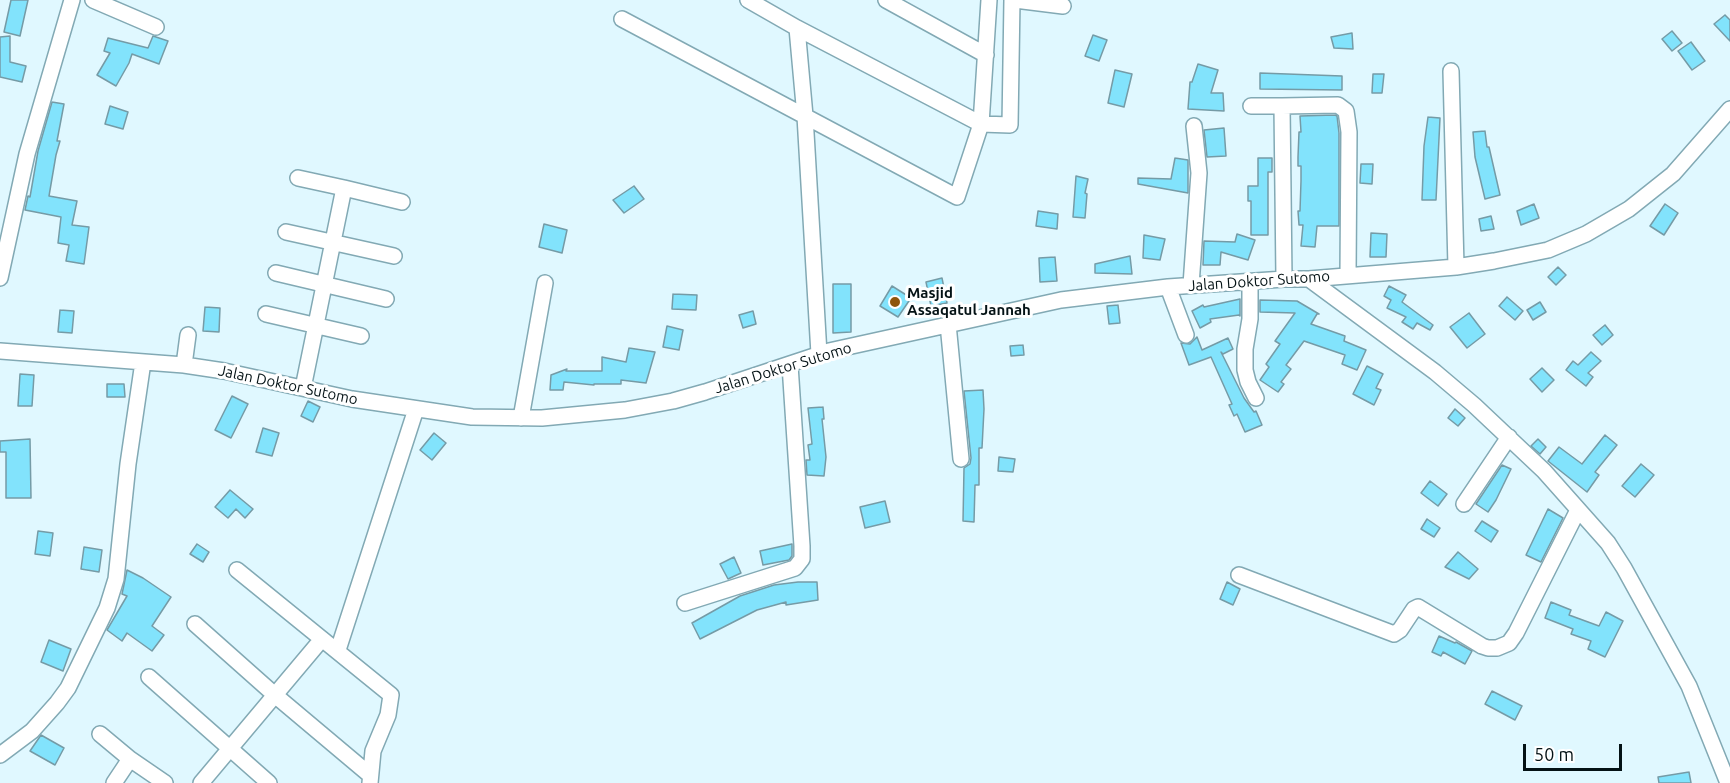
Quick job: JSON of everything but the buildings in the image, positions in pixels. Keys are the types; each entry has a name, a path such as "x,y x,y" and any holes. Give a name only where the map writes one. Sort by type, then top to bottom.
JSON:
{"street":[{"path":"0,278 27,154 72,0"},
{"path":"93,0 156,27"},
{"path":"748,0 981,124 1010,125 1013,0 1063,6"},
{"path":"886,0 986,55"},
{"path":"622,19 957,196 981,124 989,0"},
{"path":"797,28 805,116 819,354"},
{"path":"1451,71 1456,267"},
{"path":"1251,106 1338,105 1346,111 1349,132 1348,275"},
{"path":"1282,106 1284,279"},
{"name":"Jalan Doktor Sutomo","path":"0,351 184,365 224,371 352,399 472,417 521,418 592,414 673,401 819,354 1061,300 1191,285 1309,279 1456,267 1548,250 1586,234 1629,208 1673,174 1730,109"},
{"path":"1191,285 1199,173 1194,126"},
{"path":"298,178 402,202"},
{"path":"303,388 344,188"},
{"path":"286,232 394,256"},
{"path":"276,273 386,299"},
{"path":"1309,279 1435,372 1509,437 1544,471 1608,543 1689,686 1728,783"},
{"path":"1250,281 1251,311 1245,349 1245,370 1256,398"},
{"path":"521,418 546,284"},
{"path":"1168,287 1186,335"},
{"path":"266,314 362,336"},
{"path":"948,324 961,459"},
{"path":"184,365 188,335"},
{"path":"0,755 32,731 62,696 107,608 116,579 128,464 143,362"},
{"path":"685,603 795,568 802,559 790,365"},
{"path":"338,651 416,410"},
{"path":"1464,504 1509,437"},
{"path":"1239,575 1394,634 1400,630 1414,609 1418,607 1482,645 1497,648 1509,642 1516,633 1578,510"},
{"path":"237,570 390,695 388,715 373,751 370,779"},
{"path":"195,624 370,779"},
{"path":"201,783 322,639"},
{"path":"148,677 268,783"},
{"path":"100,734 130,759 165,783"},
{"path":"114,783 130,759"}],"place":[{"name":"Masjid Assaqatul Jannah","path":"895,302"}]}
